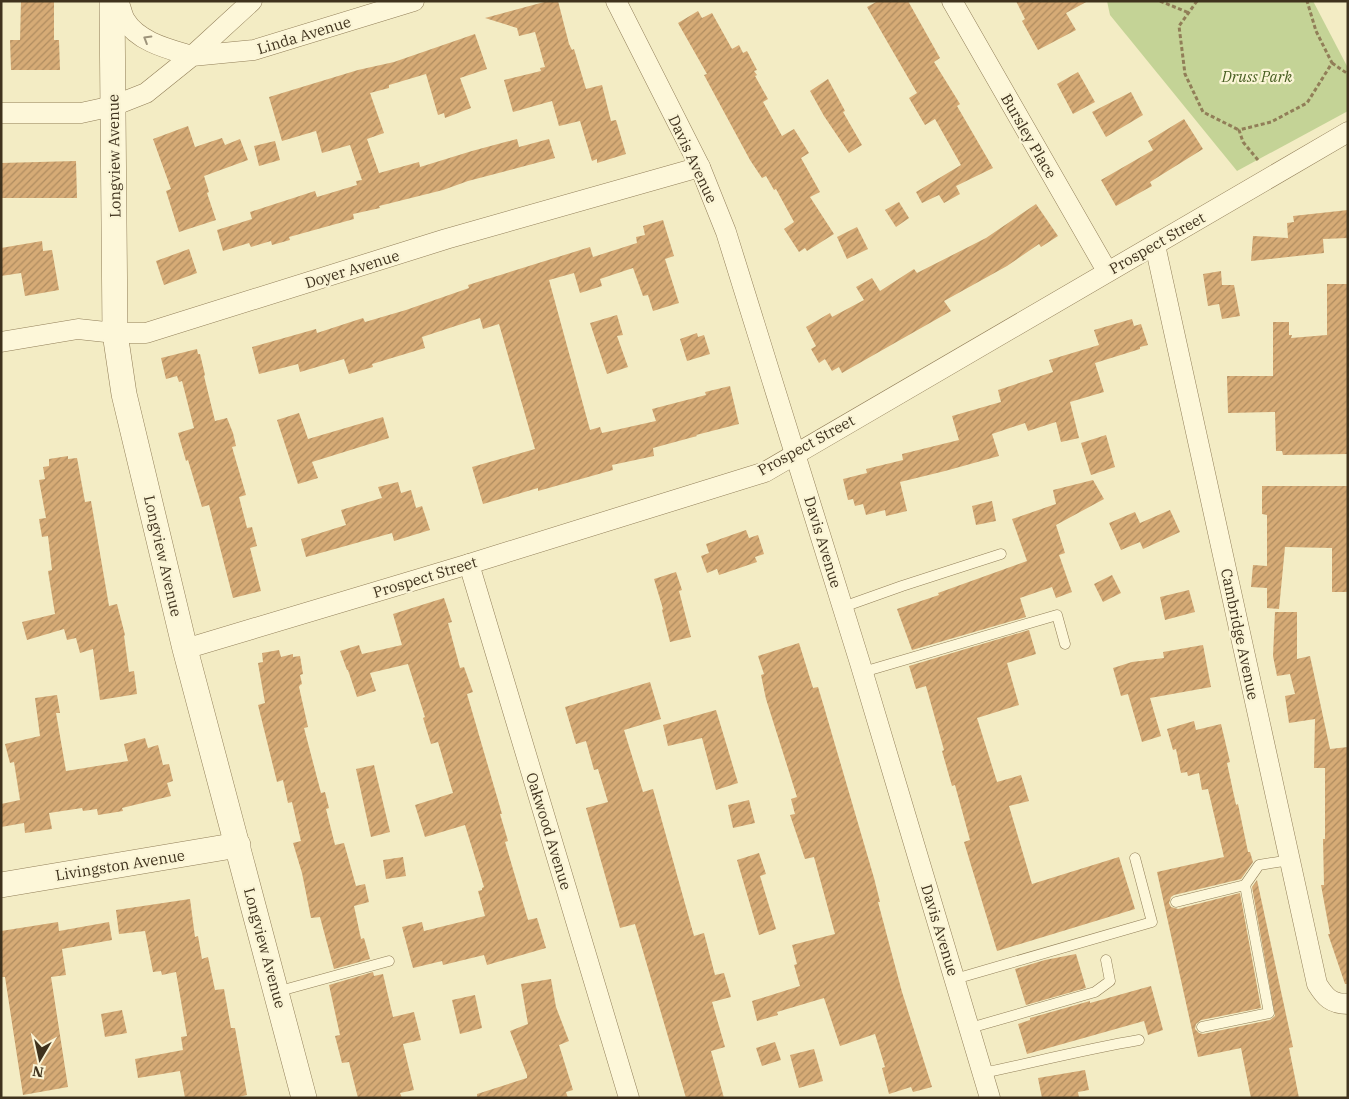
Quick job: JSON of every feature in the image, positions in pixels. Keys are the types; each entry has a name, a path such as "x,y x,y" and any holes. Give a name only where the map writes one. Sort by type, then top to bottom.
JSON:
{"street":[{"name":"Longview Avenue","path":"112,1 115,333 124,394 185,649 304,1098"},
{"name":"Linda Avenue","path":"118,1 125,20 132,29 144,38 160,46 192,56 254,50 414,1"},
{"path":"1,113 81,113 113,106 146,92 192,56 252,1"},
{"name":"Davis Avenue","path":"616,1 700,167 726,232 863,672 990,1098"},
{"name":"Bursley Place","path":"952,1 1107,271"},
{"name":"Prospect Street","path":"185,649 469,564 765,472 1348,132"},
{"name":"Doyer Avenue","path":"1,342 78,329 115,333 146,333 446,239 700,167"},
{"name":"Cambridge Avenue","path":"1155,245 1317,984 1324,996 1333,1003 1348,1004"},
{"name":"Oakwood Avenue","path":"469,564 629,1098"},
{"name":"Livingston Avenue","path":"1,884 238,845"}],"lane":[{"path":"843,607 1001,554"},
{"path":"863,672 1057,615 1065,644"},
{"path":"955,979 1152,922 1134,858"},
{"path":"1176,902 1245,885 1259,865 1290,860"},
{"path":"1202,1027 1270,1013 1245,885"},
{"path":"970,1028 1095,992 1110,981 1106,960"},
{"path":"276,992 389,961"},
{"path":"983,1073 1139,1040"}],"path":[{"path":"1160,1 1189,12"},
{"path":"1197,1 1179,26 1185,74 1204,112 1239,130 1271,122 1307,103 1332,63"},
{"path":"1307,1 1316,31 1332,63 1348,74"},
{"path":"1239,130 1243,142 1257,160"}],"green space":[{"name":"Druss Park","path":"1107,1 1313,1 1348,68 1348,111 1237,171 1110,15"}],"building":[{"path":"21,1 54,1 54,40 59,40 60,70 11,70 10,40 20,40"},
{"path":"548,1 558,1 569,44 572,50 574,49 586,89 602,85 611,121 616,120 626,154 597,163 597,159 592,161 580,121 559,126 552,101 513,112 504,80 541,71 540,68 545,67 535,32 519,36 517,28 485,18"},
{"path":"878,1 908,1 940,58 934,62 960,104 957,106 993,168 956,186 960,194 944,203 939,195 922,203 916,192 961,165 935,119 925,125 909,98 917,93 867,7"},
{"path":"1016,1 1088,1 1066,13 1076,30 1038,50 1022,21 1025,19"},
{"path":"698,11 702,18 712,13 732,49 739,45 743,53 747,51 757,70 754,71 757,75 755,76 768,99 763,102 782,136 794,129 809,153 801,158 820,192 810,197 834,234 807,251 805,248 799,252 784,229 794,222 776,189 774,190 766,176 762,178 750,160 704,75 707,74 678,23"},
{"path":"475,34 487,69 460,78 471,108 445,118 444,113 438,115 426,74 370,93 384,133 367,139 379,173 419,162 420,167 517,139 519,147 549,139 555,158 353,214 354,219 289,237 290,240 272,245 271,241 251,247 249,243 223,251 217,230 252,219 250,212 315,191 317,197 357,185 356,181 362,180 350,145 322,153 316,131 282,141 269,97 358,70 394,62"},
{"path":"1078,72 1095,102 1073,114 1057,84"},
{"path":"828,79 845,111 843,112 862,145 849,153 810,91"},
{"path":"1131,92 1143,115 1106,137 1092,112"},
{"path":"1184,119 1203,149 1150,182 1152,186 1116,206 1101,180 1153,150 1148,141"},
{"path":"188,126 195,147 222,138 225,145 240,139 248,160 204,176 209,192 207,193 216,220 179,232 166,191 171,189 153,139"},
{"path":"275,141 280,160 259,166 254,146"},
{"path":"76,161 77,198 1,198 1,163"},
{"path":"899,202 909,218 896,227 885,210"},
{"path":"1036,204 1058,236 1041,247 1039,244 1007,266 944,301 951,311 842,373 839,367 832,371 825,359 819,363 811,349 816,346 806,327 830,313 832,317 864,300 856,287 872,278 880,291 914,269 917,273 986,238"},
{"path":"1348,210 1348,238 1323,239 1324,253 1251,261 1253,236 1288,238 1287,223 1294,222 1293,216"},
{"path":"663,220 674,256 665,259 679,303 653,311 648,295 643,296 633,268 600,279 602,286 580,293 574,273 549,280 590,430 600,427 602,433 656,421 652,409 706,395 705,392 730,386 739,424 653,448 654,456 612,465 613,470 538,491 538,488 483,504 472,467 535,449 499,324 483,329 480,318 422,337 425,348 372,364 373,367 349,374 344,359 300,372 298,364 259,374 252,347 316,329 317,333 363,318 365,322 406,310 469,288 468,285 590,247 593,257 637,243 636,237 645,235 643,226"},
{"path":"857,227 868,249 847,259 837,237"},
{"path":"42,241 43,251 52,250 59,290 25,296 21,273 1,276 1,248"},
{"path":"189,249 197,273 164,285 156,261"},
{"path":"1221,271 1222,285 1234,285 1240,316 1222,319 1219,304 1208,306 1203,274"},
{"path":"1327,284 1348,284 1348,454 1283,455 1282,451 1276,451 1275,412 1228,413 1227,376 1273,376 1273,322 1289,322 1289,335 1292,335 1291,338 1327,335"},
{"path":"617,315 623,335 617,336 628,367 607,374 590,323"},
{"path":"1132,319 1134,326 1141,324 1148,345 1095,363 1104,392 1070,402 1079,438 1061,442 1056,422 1028,431 1025,423 992,434 999,456 900,482 907,511 886,516 885,510 866,515 863,504 855,506 853,499 848,500 843,479 867,473 866,469 903,460 902,454 959,440 952,416 1001,402 998,390 1053,372 1049,360 1099,345 1094,330"},
{"path":"697,333 698,337 704,335 710,354 687,361 680,339"},
{"path":"197,349 198,354 200,354 215,421 227,418 233,433 236,446 232,447 246,495 239,497 247,528 252,527 257,546 250,548 261,591 233,598 209,505 202,507 178,433 194,428 182,381 179,382 177,376 166,379 161,358"},
{"path":"299,413 308,439 383,417 389,438 312,462 318,478 298,484 277,420"},
{"path":"1106,435 1115,467 1091,475 1081,443"},
{"path":"68,456 68,459 77,458 85,502 91,501 109,606 117,604 125,635 129,672 134,671 137,694 100,700 93,649 80,653 76,638 67,640 64,629 27,640 22,622 55,614 48,571 52,570 48,536 42,537 39,519 46,518 39,480 45,479 43,467 49,466 49,459"},
{"path":"1093,480 1104,499 1056,525 1065,553 1059,555 1072,592 1056,598 1052,587 1020,598 1026,617 912,650 897,609 1027,561 1012,519 1056,504 1053,490"},
{"path":"398,482 401,493 411,490 416,508 422,506 430,530 394,541 392,533 306,557 301,539 346,525 341,510 382,498 378,487"},
{"path":"1262,486 1348,486 1348,592 1332,592 1332,548 1285,547 1279,609 1267,608 1267,588 1251,587 1253,565 1267,566 1267,515 1262,514"},
{"path":"992,501 996,521 976,525 972,506"},
{"path":"1170,510 1180,532 1143,549 1140,542 1121,550 1109,523 1135,512 1140,523"},
{"path":"746,530 749,538 758,535 764,554 755,557 757,562 719,575 717,569 707,573 701,556 709,553 706,544"},
{"path":"676,572 682,590 679,591 691,637 670,642 654,579"},
{"path":"1112,575 1121,593 1103,602 1094,584"},
{"path":"1189,590 1195,612 1165,620 1160,597"},
{"path":"444,598 452,622 448,623 460,668 464,667 473,692 467,694 502,814 500,814 508,841 505,842 528,920 537,918 546,948 487,965 484,955 443,965 442,961 413,968 402,927 422,922 424,931 485,916 478,891 484,887 465,825 425,837 415,805 453,793 438,742 431,744 423,718 425,717 408,664 370,673 376,691 357,697 340,651 359,645 362,654 402,645 393,614"},
{"path":"1275,612 1297,612 1297,659 1310,656 1330,749 1348,747 1348,984 1345,984 1328,934 1330,934 1321,885 1324,885 1325,768 1314,768 1315,719 1289,723 1285,696 1295,694 1290,674 1277,676 1273,656"},
{"path":"1029,630 1036,654 1007,663 1019,705 977,718 997,782 1021,775 1029,801 1009,806 1032,884 1119,857 1135,909 997,951 964,842 970,840 955,785 952,786 942,751 944,750 926,686 916,689 909,666"},
{"path":"799,643 813,688 818,687 824,707 874,878 880,902 878,902 902,992 932,1087 913,1092 911,1087 889,1094 882,1068 885,1067 875,1034 840,1046 824,998 777,1012 778,1015 757,1021 752,1001 800,986 794,965 797,964 792,945 835,934 814,857 805,859 790,815 795,814 791,799 797,797 766,699 761,675 764,674 758,656"},
{"path":"1203,645 1211,687 1150,698 1161,736 1142,742 1128,694 1121,696 1113,668 1132,662 1164,658 1163,652"},
{"path":"279,650 281,657 293,654 293,657 300,656 303,674 300,675 302,684 299,687 308,727 304,728 321,793 325,792 329,808 326,809 335,845 344,843 356,886 365,884 369,902 354,906 361,939 364,938 370,959 334,969 320,917 311,918 302,873 293,843 301,841 292,802 288,803 283,780 277,782 258,705 265,703 258,663 263,662 262,653"},
{"path":"650,682 661,719 624,730 643,792 653,789 694,936 704,933 715,975 724,973 731,997 712,1002 725,1047 711,1051 724,1098 686,1098 635,924 620,928 586,808 608,802 598,769 594,770 586,741 576,744 565,707"},
{"path":"57,695 60,713 56,713 66,771 128,761 124,744 145,738 148,748 158,745 163,765 169,764 173,781 167,783 171,796 122,808 123,811 98,815 97,809 83,811 82,808 49,813 52,829 25,833 24,823 1,827 1,804 20,800 14,762 10,763 5,744 40,736 35,698"},
{"path":"716,710 738,783 716,790 702,738 668,746 663,725"},
{"path":"1194,721 1196,730 1221,724 1230,762 1227,763 1236,805 1238,804 1248,852 1250,852 1253,862 1241,879 1174,895 1169,903 1171,907 1178,909 1240,893 1261,1008 1201,1020 1196,1024 1195,1029 1203,1034 1270,1020 1275,1016 1252,887 1257,880 1293,1047 1289,1048 1299,1098 1251,1098 1241,1048 1198,1057 1157,872 1224,857 1208,789 1202,790 1199,773 1188,776 1187,772 1181,773 1176,749 1173,750 1167,729"},
{"path":"374,765 390,832 371,837 356,769"},
{"path":"749,800 755,823 733,828 728,805"},
{"path":"759,853 766,874 760,876 776,929 759,935 737,860"},
{"path":"403,857 406,876 386,879 383,860"},
{"path":"190,899 195,937 198,936 202,959 208,957 215,990 224,989 231,1028 235,1028 247,1095 235,1098 185,1098 180,1071 138,1078 135,1059 183,1050 181,1037 187,1036 176,972 162,975 161,971 153,972 145,931 119,934 116,910"},
{"path":"58,922 59,931 109,922 112,940 62,949 66,975 51,977 68,1087 23,1095 5,977 1,977 1,931"},
{"path":"1076,954 1086,988 1026,1005 1015,969 1045,960"},
{"path":"373,972 374,976 383,974 393,1017 414,1012 421,1040 403,1044 414,1090 400,1093 402,1098 358,1098 349,1062 342,1063 335,1036 340,1035 329,985"},
{"path":"551,979 556,1007 569,1041 559,1045 573,1090 566,1092 568,1098 477,1098 477,1094 527,1078 510,1031 528,1024 521,984"},
{"path":"1151,986 1163,1030 1148,1035 1144,1021 1027,1054 1018,1024 1030,1020 1030,1018"},
{"path":"475,995 482,1028 460,1034 452,1000"},
{"path":"122,1010 127,1033 105,1037 101,1014"},
{"path":"775,1042 781,1060 762,1066 756,1048"},
{"path":"814,1049 823,1081 799,1088 790,1055"},
{"path":"1085,1070 1089,1090 1078,1092 1079,1098 1042,1098 1038,1078"}]}
